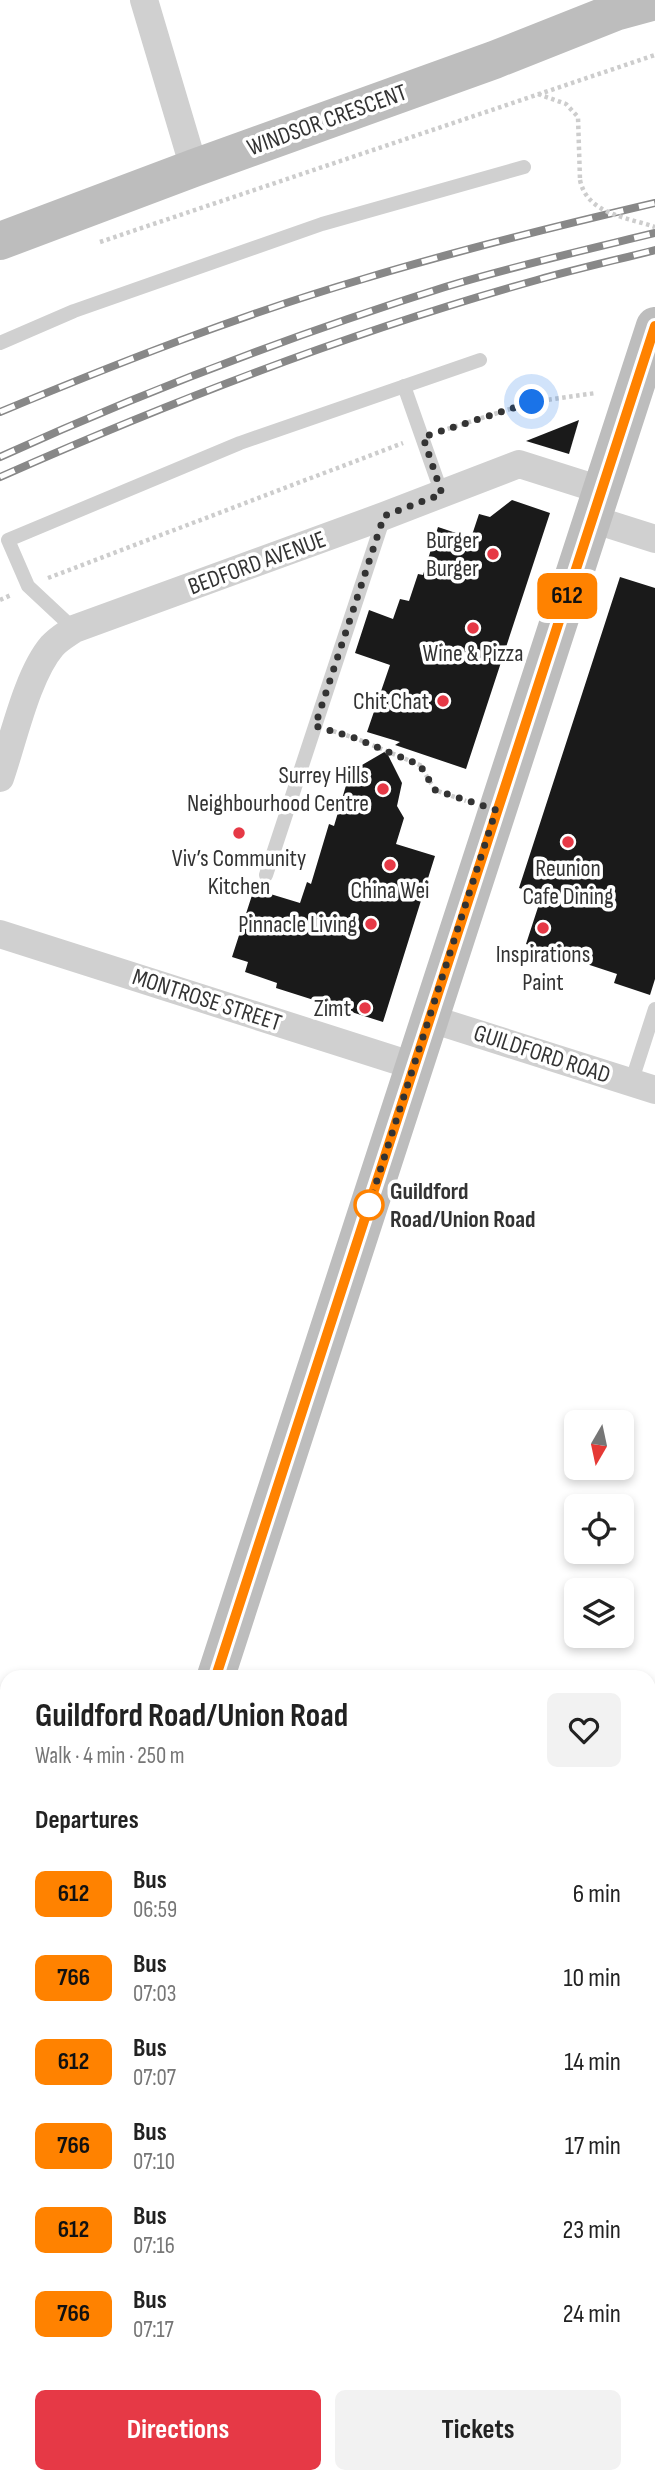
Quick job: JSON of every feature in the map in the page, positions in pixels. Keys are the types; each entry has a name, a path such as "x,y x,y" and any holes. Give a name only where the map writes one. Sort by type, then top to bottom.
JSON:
{"main road":[{"name":"WINDSOR CRESCENT","path":"0,241 494,60 612,6 655,1"},
{"path":"218,1670 655,326"}],"street":[{"path":"144,0 194,168"},
{"name":"BEDFORD AVENUE","path":"0,778 33,679 54,644 74,629 519,464 655,540"},
{"name":"MONTROSE STREET","path":"0,934 414,1066"},
{"name":"GUILDFORD ROAD","path":"428,1018 643,1086"}],"lane":[{"path":"0,343 74,311 322,224 524,167"},
{"path":"74,629 28,586 4,542 240,443 480,360"},
{"path":"404,386 442,494"},
{"path":"266,875 384,516"},
{"path":"643,1086 655,1009"}],"path":[{"path":"91,245 655,55"},
{"path":"535,94 543,94 566,104 578,117 580,180 585,195 592,204 608,212 655,226"},
{"path":"0,600 28,586 423,437 532,402 596,393"},
{"path":"315,726 355,738 420,765 435,790 496,810"}],"building":[{"path":"579,420 569,454 526,441"},
{"path":"512,500 550,513 466,769 395,745 400,742 367,732 390,665 355,653 369,610 393,619 400,599 409,601 418,574 423,575 438,527 471,538 479,514 490,517"},
{"path":"620,577 655,588 655,979 650,995 614,983 617,974 526,944 542,895 519,888"},
{"path":"386,751 402,783 397,806 404,818 396,844 435,856 383,1022 276,988 277,983 245,972 248,962 232,957 254,889 300,903 307,882 311,884 329,824 334,826 350,772"}],"railway":[{"path":"0,412 180,341 317,293 472,248 655,203"},
{"path":"0,457 220,365 388,305 471,279 655,233"},
{"path":"0,477 198,394 332,344 468,300 655,250"}],"bus line":[{"name":"612","path":"218,1670 655,326"}],"place":[{"name":"Burger Burger","path":"493,554"},
{"name":"Wine & Pizza","path":"473,628"},
{"name":"Chit Chat","path":"443,701"},
{"name":"Surrey Hills Neighbourhood Centre","path":"383,789"},
{"name":"Viv’s Community Kitchen","path":"239,833"},
{"name":"Reunion Cafe Dining","path":"568,842"},
{"name":"China Wei","path":"390,865"},
{"name":"Pinnacle Living","path":"371,924"},
{"name":"Inspirations Paint","path":"543,928"},
{"name":"Zimt","path":"365,1008"},
{"name":"Guildford Road/Union Road","path":"369,1205"}],"route":[{"path":"369,1205 496,810 435,790 420,765 355,738 315,726 384,516 442,494 423,437 532,402"}]}
